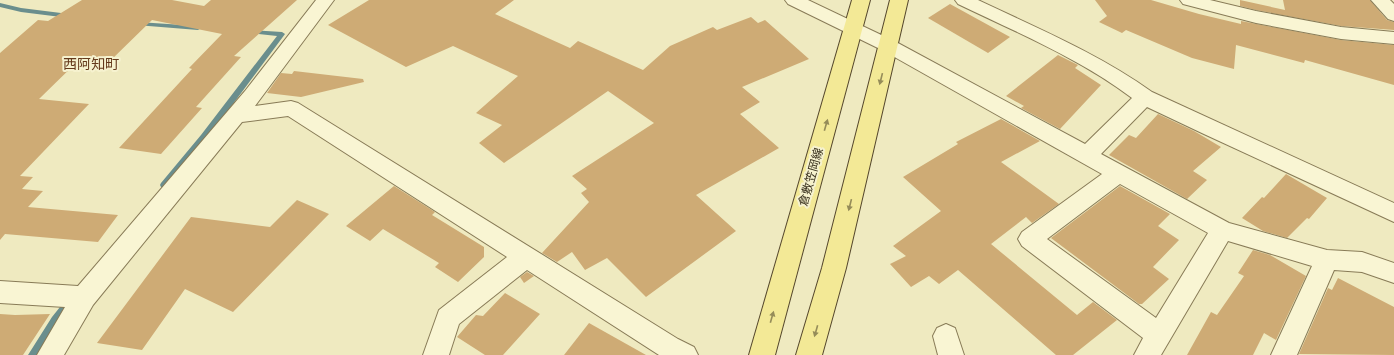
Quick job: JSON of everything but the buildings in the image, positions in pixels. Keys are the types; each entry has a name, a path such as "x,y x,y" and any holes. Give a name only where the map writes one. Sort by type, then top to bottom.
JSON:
{"main road":[{"name":"倉敷笠岡線","path":"762,355 862,0"},
{"path":"809,355 834,268 899,0"}],"street":[{"path":"50,355 84,297 252,96 325,0"},
{"path":"794,0 889,46 1222,230 1327,260 1362,262 1394,273"},
{"path":"964,0 1097,65 1122,80 1145,97 1394,213"},
{"path":"1189,0 1256,17 1341,33 1394,38"},
{"path":"1380,0 1394,15"},
{"path":"1087,156 1145,97"},
{"path":"235,116 291,108 525,257 669,347 685,355"},
{"path":"1119,173 1030,239 1153,345 1222,230"},
{"path":"436,355 448,318 525,257"},
{"path":"1284,355 1327,260"},
{"path":"0,292 84,297"}],"waterway":[{"path":"0,5 21,10 69,16"},
{"path":"138,24 198,28"},
{"path":"164,185 204,137 282,34 250,32"},
{"path":"33,355 55,320 71,300"}],"district":[{"name":"西阿知町","path":"91,64"}]}
